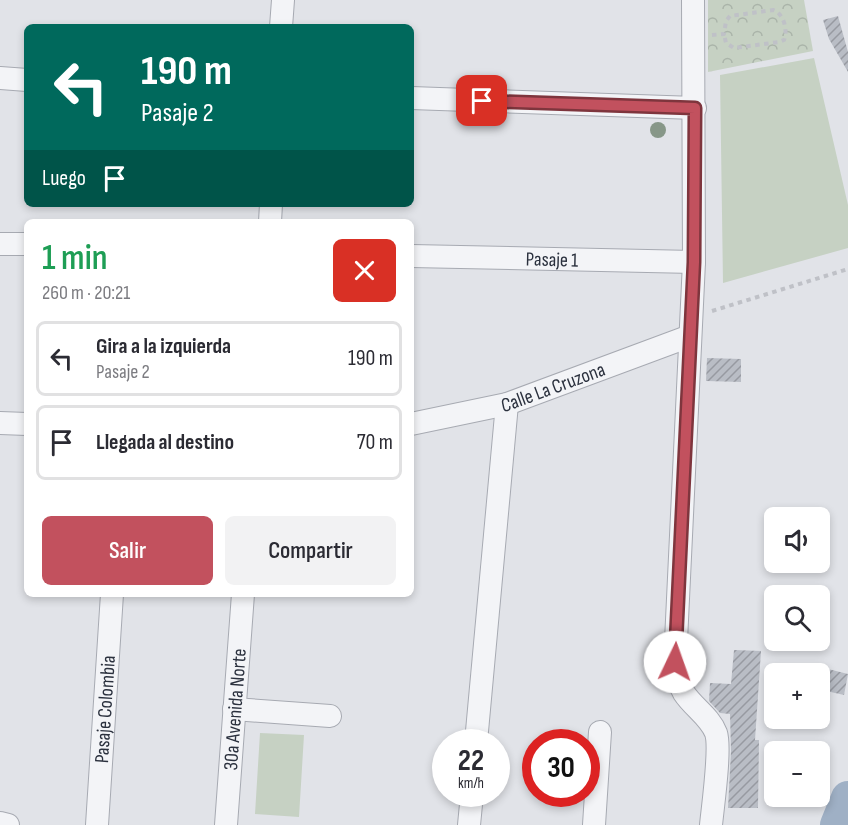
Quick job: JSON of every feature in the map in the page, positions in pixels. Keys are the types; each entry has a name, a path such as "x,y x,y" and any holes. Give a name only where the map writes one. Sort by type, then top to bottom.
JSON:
{"street":[{"path":"281,24 283,0"},
{"path":"693,0 694,262 675,662 677,678 685,694 716,733 717,749 711,825"},
{"path":"0,78 24,80"},
{"path":"414,98 695,108"},
{"path":"0,244 24,244"},
{"name":"Pasaje 1","path":"414,256 694,262"},
{"name":"Calle La Cruzona","path":"414,423 507,404 691,327"},
{"path":"477,729 507,404"},
{"path":"0,423 24,424"},
{"name":"Pasaje Colombia","path":"98,825 112,597"},
{"name":"30a Avenida Norte","path":"226,825 243,597"},
{"path":"234,709 330,716"},
{"path":"469,825 471,807"},
{"path":"594,825 595,807"},
{"path":"0,823 8,825"}],"path":[{"path":"773,10 778,11 782,16 786,36 784,40 778,42 734,48 726,43 724,34 726,21 730,16 773,10"},
{"path":"693,38 724,34"},
{"path":"691,327 848,269"}],"green space":[{"path":"708,0 804,0 813,51 708,72"},
{"path":"814,58 848,205 848,248 723,283 720,75"},
{"path":"260,733 304,735 299,817 255,814"}],"building":[{"path":"838,16 848,52 848,72 829,39 823,20"},
{"path":"707,358 741,359 741,382 706,381"},
{"path":"734,650 761,651 755,740 759,740 758,808 728,808 730,714 720,713 709,701 710,683 731,684"},
{"path":"830,670 848,674 844,695 830,692"}],"waterway":[{"path":"837,825 848,798"}],"route":[{"path":"482,101 695,108 694,262 675,662"}]}
